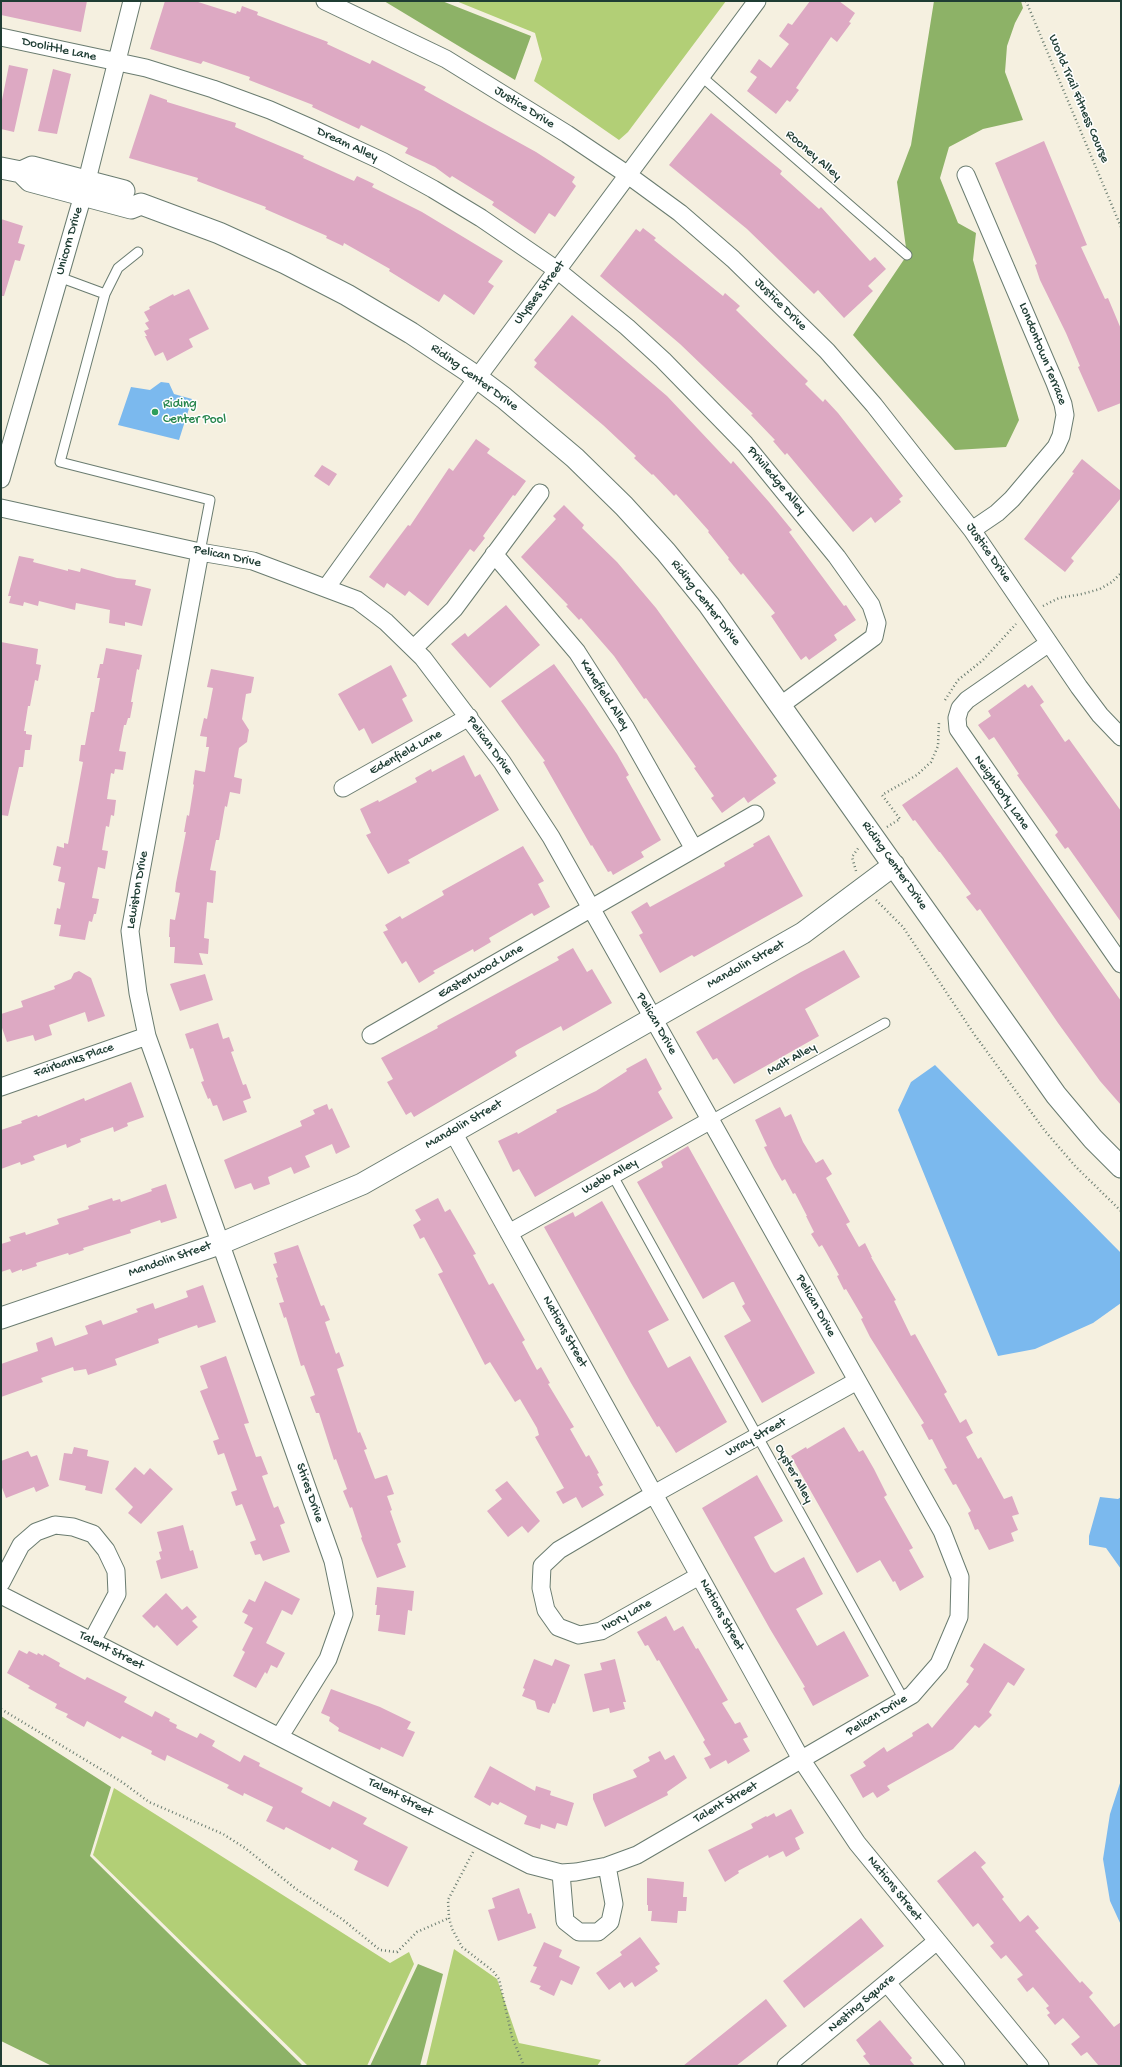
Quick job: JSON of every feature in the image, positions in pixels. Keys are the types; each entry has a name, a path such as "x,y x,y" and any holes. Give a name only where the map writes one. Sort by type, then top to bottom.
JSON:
{"street":[{"name":"Unicorn Drive","path":"1,479 85,187 132,1"},
{"name":"Justice Drive","path":"324,1 446,60 567,134 628,175 680,213 733,259 827,351 874,406 972,530 1079,687 1100,715 1121,737"},
{"name":"Ulysses Street","path":"326,588 477,378 757,1"},
{"name":"Doolittle Lane","path":"1,37 117,63"},
{"name":"Dream Alley","path":"117,63 146,68 213,89 270,110 382,161 481,218 557,270"},
{"name":"Riding Center Drive","path":"11,170 32,167 85,187 137,195 141,204 219,233 285,262 347,294 411,333 477,378 522,413 575,458 624,506 666,552 709,605 1056,1095 1093,1139 1121,1167"},
{"name":"Londontown Terrace","path":"966,175 1052,376 1063,404 1065,415 1061,436 1056,447 1012,499 997,513 972,530"},
{"name":"Priviledge Alley","path":"557,270 663,360 745,444 832,551 871,605 877,623 874,637 781,705"},
{"path":"414,648 454,609 540,493"},
{"name":"Pelican Drive","path":"1,508 200,552 253,561 357,600 386,622 423,658 502,762 551,837 712,1120 942,1531 960,1577 959,1617 939,1664 912,1695 801,1759"},
{"name":"Lewiston Drive","path":"200,552 130,932 138,992 147,1036 222,1243"},
{"name":"Kanefield Alley","path":"494,554 577,652 625,727 694,849"},
{"name":"Neighborly Lane","path":"1049,643 967,700 960,708 957,718 958,729 1121,964"},
{"name":"Edenfield Lane","path":"343,788 469,717"},
{"path":"591,909 755,814"},
{"name":"Mandolin Street","path":"1,1318 222,1243 362,1184 803,933 894,865"},
{"name":"Easterwood Lane","path":"371,1035 591,909"},
{"name":"Fairbanks Place","path":"1,1087 147,1036"},
{"name":"Webb Alley","path":"509,1232 613,1176 712,1120"},
{"name":"Nations Street","path":"453,1132 801,1759 857,1843 1040,2066"},
{"name":"Stires Drive","path":"222,1243 333,1561 344,1614 328,1659 280,1736"},
{"name":"Wray Street","path":"654,1494 858,1381"},
{"name":"Ivory Lane","path":"654,1494 559,1550 542,1566 541,1588 546,1610 558,1627 579,1635 601,1631 699,1576"},
{"path":"1,1583 21,1545 36,1532 55,1525 73,1527 93,1534 106,1550 116,1571 117,1594 92,1641"},
{"name":"Talent Street","path":"1,1595 280,1736 530,1865 561,1873 576,1872 607,1866 637,1855 801,1759"},
{"path":"561,1873 565,1921 578,1932 598,1932 610,1922 614,1904 607,1866"},
{"name":"Nesting Square","path":"786,2066 937,1941"},
{"path":"887,1983 956,2066"}],"lane":[{"name":"Rooney Alley","path":"702,76 907,255"},
{"path":"138,252 118,268 105,294 60,462 210,500 200,552"},
{"path":"59,277 105,294"},
{"name":"Malt Alley","path":"712,1120 885,1023"},
{"name":"Oyster Alley","path":"613,1176 904,1700"}],"path":[{"name":"World Trail Fitness Course","path":"1026,1 1121,227"},
{"path":"1041,607 1059,598 1100,589 1121,573"},
{"path":"882,796 900,819 859,847 852,857 854,868 886,911 902,927 983,1046 1045,1131 1076,1167 1121,1211"},
{"path":"1,1709 122,1782 148,1802 223,1834 245,1848 296,1889 342,1918 380,1950 397,1952 417,1932 449,1918"},
{"path":"480,1839 448,1900 449,1918 454,1933 462,1946 493,1971 499,1979 512,2037 524,2066"}],"green space":[{"path":"384,1 442,1 531,36 515,80"},
{"path":"456,1 726,1 628,132 619,140 534,81 542,59 535,33"},
{"path":"934,1 1021,1 1023,8 1015,23 1007,46 1005,72 1023,120 983,129 949,147 940,178 958,223 976,233 973,260 1019,420 1006,447 955,450 853,335 907,255 897,182 911,145"},
{"path":"1,1716 111,1787 90,1856 303,2066 52,2066 1,2041"},
{"path":"114,1788 390,1963 409,1952 414,1964 367,2066 308,2066 93,1855"},
{"path":"454,1949 497,1979 519,2043 601,2060 597,2066 426,2066"},
{"path":"418,1964 443,1974 420,2066 370,2066"}],"water":[{"name":"Riding Center Pool","path":"161,382 169,383 174,394 192,399 179,440 118,425 131,387 150,390"},
{"path":"935,1065 1121,1253 1121,1303 1093,1323 1035,1349 998,1356 898,1110 911,1082"},
{"path":"1100,1497 1118,1499 1121,1497 1121,1569 1106,1548 1089,1545 1089,1536"},
{"path":"1121,1780 1121,1925 1110,1901 1103,1859 1110,1814"}],"building":[{"path":"1,1 87,1 81,32 1,15"},
{"path":"165,1 195,1 236,14 237,11 240,12 242,6 258,12 257,15 328,42 327,44 370,64 372,60 426,87 424,90 536,152 575,177 572,182 576,186 555,217 549,213 535,234 492,205 494,202 452,176 450,178 435,167 405,153 408,148 361,125 359,129 312,107 313,105 249,80 250,77 203,61 201,64 150,49"},
{"path":"810,1 839,1 855,13 849,22 851,23 837,42 831,37 796,88 799,90 790,102 787,100 776,114 747,91 757,77 750,72 759,59 771,68 789,44 779,36 788,23 792,25"},
{"path":"9,65 28,69 14,132 1,129 1,105"},
{"path":"53,69 71,74 57,134 38,131"},
{"path":"150,94 167,100 167,102 236,123 235,127 304,156 303,158 354,181 357,176 374,184 372,187 422,212 503,261 488,282 494,286 474,315 444,294 439,302 389,271 390,269 344,243 343,246 326,238 327,236 265,209 266,207 197,181 198,178 129,158"},
{"path":"711,113 782,171 780,174 819,209 821,207 870,261 875,257 886,269 868,286 873,291 844,318 818,290 814,294 747,229 669,165"},
{"path":"1044,141 1087,245 1081,247 1105,299 1108,298 1121,329 1121,403 1098,412 1078,367 1080,366 1066,333 1040,280 1035,265 1037,264 995,163"},
{"path":"1,219 23,226 18,243 25,245 20,261 15,260 4,296 1,296"},
{"path":"643,228 656,238 654,240 723,296 725,293 740,306 736,310 808,381 805,384 823,402 825,399 838,413 903,496 899,499 901,502 875,523 871,517 853,532 787,453 785,455 773,441 775,440 751,415 753,414 680,344 600,276 636,229 640,232"},
{"path":"189,289 209,329 189,339 193,347 167,361 163,352 155,356 145,336 147,336 144,331 149,329 145,323 149,321 144,312 150,309 149,307 173,294 174,296"},
{"path":"572,315 667,396 731,464 733,461 792,530 789,532 856,620 834,635 837,640 809,660 806,656 801,660 771,616 775,613 743,573 741,575 708,532 709,531 676,494 674,496 653,474 652,475 634,458 636,456 603,425 534,367 537,363 534,360"},
{"path":"476,439 490,449 487,453 526,481 515,496 513,495 483,536 485,538 474,552 470,549 428,606 409,591 405,596 387,583 384,588 369,577 408,525 410,526 449,468 453,471"},
{"path":"1082,459 1121,491 1121,498 1071,558 1074,561 1065,572 1024,539 1074,473 1072,472"},
{"path":"322,465 337,474 329,486 314,476"},
{"path":"564,505 584,525 582,528 617,562 656,608 777,776 773,779 776,783 748,803 744,797 722,813 711,798 714,796 694,768 696,767 646,698 644,699 614,656 581,618 579,620 566,606 568,605 521,557 556,519 553,516"},
{"path":"19,556 34,559 33,562 68,571 68,569 80,572 81,568 117,578 136,580 135,585 151,589 142,626 125,622 125,626 109,623 110,610 76,603 75,610 39,601 38,606 24,602 23,606 9,603 11,596 8,596"},
{"path":"506,605 540,645 490,688 451,644 465,633 468,637"},
{"path":"1,642 38,649 36,664 41,665 38,681 35,680 30,706 28,706 24,731 26,731 26,734 32,735 30,750 25,750 23,767 19,767 8,816 1,815"},
{"path":"106,648 142,655 139,670 137,669 131,702 133,702 130,718 128,718 126,725 124,725 119,751 126,752 123,770 115,769 114,774 111,773 107,799 116,800 114,816 111,815 109,827 106,826 102,850 108,851 105,869 98,867 92,898 99,899 96,914 94,914 92,922 89,921 85,940 59,936 61,925 54,924 57,908 60,909 65,883 58,881 61,867 53,865 57,846 64,848 64,843 68,844 83,762 79,761 81,745 85,745 91,712 94,712 100,678 97,678 100,664 103,664"},
{"path":"554,664 617,754 629,775 626,777 661,840 641,852 644,857 613,875 611,871 608,872 592,845 591,846 543,762 545,761 501,701"},
{"path":"391,665 407,696 402,699 413,721 372,744 364,728 359,731 338,694"},
{"path":"211,669 254,677 251,693 246,694 242,719 249,730 247,742 239,748 234,777 242,779 240,794 230,792 227,807 225,806 219,840 216,840 210,870 216,871 213,903 207,902 204,938 209,939 208,954 199,953 203,965 174,963 175,947 170,947 169,937 170,919 175,920 180,893 175,892 176,883 186,832 184,832 187,815 189,816 195,770 205,772 209,747 206,747 207,737 200,736 204,718 207,719 213,688 207,687"},
{"path":"1025,684 1028,688 1032,685 1044,702 1040,705 1065,742 1069,739 1121,811 1121,922 1068,847 1065,849 1055,835 1058,832 1017,775 1019,774 994,737 989,740 978,725 991,716 988,711"},
{"path":"464,755 475,777 480,774 499,810 408,860 410,863 388,874 366,835 371,833 360,809 378,800 379,802 417,782 415,778 431,769 432,772"},
{"path":"957,767 1121,1001 1121,1105 1100,1081 1058,1023 980,909 977,911 966,897 971,894 940,852 915,820 913,821 902,805"},
{"path":"769,835 803,896 694,957 692,955 660,973 639,935 643,933 631,912 647,902 650,907 725,866 724,863 754,846 753,844"},
{"path":"523,846 544,881 538,884 550,907 534,916 532,913 489,938 491,942 474,952 473,949 433,971 435,973 419,983 406,961 402,964 383,932 388,930 385,925 400,916 402,919 444,895 442,891"},
{"path":"573,948 587,972 592,969 612,1003 563,1031 561,1026 517,1050 515,1052 517,1056 414,1117 411,1112 406,1115 387,1082 393,1079 381,1058 438,1028 437,1026 559,960 557,957"},
{"path":"844,950 860,977 805,1009 819,1036 734,1084 717,1058 713,1060 696,1032 801,972"},
{"path":"79,971 91,978 105,1016 88,1022 85,1012 49,1025 52,1035 35,1041 33,1035 7,1042 1,1025 1,1014 23,1007 21,1001 55,989 54,986 71,979 74,973"},
{"path":"205,974 213,1000 180,1011 170,984"},
{"path":"218,1023 223,1039 229,1037 234,1051 231,1052 243,1085 246,1084 251,1098 243,1101 247,1112 223,1121 217,1105 213,1106 210,1098 208,1099 201,1082 204,1081 193,1048 190,1049 185,1034"},
{"path":"646,1058 662,1089 658,1092 673,1118 535,1197 519,1169 513,1172 498,1141 517,1132 518,1134 557,1112 556,1110 596,1091 627,1071 626,1069"},
{"path":"131,1082 144,1117 127,1123 128,1126 114,1132 113,1127 80,1139 81,1142 67,1148 66,1144 33,1156 35,1160 21,1165 20,1162 1,1169 1,1130 22,1123 21,1121 37,1115 38,1117 84,1098 85,1101"},
{"path":"327,1104 329,1110 332,1108 350,1147 336,1154 332,1144 305,1156 310,1167 294,1174 291,1167 268,1177 270,1184 254,1190 251,1183 235,1189 224,1160 302,1126 300,1121 315,1114 313,1110"},
{"path":"780,1107 785,1117 791,1114 803,1142 816,1163 823,1159 832,1174 826,1178 850,1222 846,1224 859,1247 865,1243 871,1257 896,1300 894,1301 911,1336 915,1334 947,1392 944,1394 960,1423 966,1419 973,1433 966,1437 978,1459 981,1457 1004,1499 1012,1496 1019,1514 1012,1516 1018,1530 1011,1533 1014,1541 989,1550 978,1529 975,1530 968,1513 971,1511 956,1484 953,1485 944,1469 947,1468 932,1439 929,1440 921,1425 924,1423 870,1337 861,1319 863,1318 846,1289 844,1290 837,1276 839,1275 822,1245 819,1247 811,1234 814,1232 795,1193 793,1194 785,1179 782,1181 774,1167 764,1147 767,1146 755,1120"},
{"path":"688,1146 815,1373 762,1403 724,1336 751,1321 742,1306 745,1304 734,1282 703,1299 637,1182 663,1167 661,1162"},
{"path":"166,1184 177,1218 161,1223 160,1220 130,1230 131,1233 83,1248 84,1250 69,1255 68,1253 36,1263 37,1266 22,1271 22,1269 12,1273 10,1269 1,1272 1,1244 11,1241 9,1237 25,1232 26,1235 59,1224 57,1219 89,1209 88,1206 112,1198 113,1201 120,1199 121,1202 152,1191 151,1189"},
{"path":"438,1198 445,1212 450,1209 476,1254 473,1255 489,1285 493,1283 525,1340 522,1342 537,1370 541,1367 550,1383 548,1384 574,1427 570,1429 586,1457 589,1455 599,1473 597,1474 603,1485 599,1487 604,1495 582,1508 576,1497 563,1504 556,1492 564,1488 535,1437 539,1435 537,1428 520,1399 515,1402 490,1362 485,1365 438,1274 443,1272 424,1237 420,1239 413,1225 421,1220 415,1210"},
{"path":"602,1201 669,1320 648,1331 668,1368 690,1356 727,1422 676,1453 659,1426 657,1427 631,1383 544,1227 573,1212 575,1217"},
{"path":"298,1245 321,1306 324,1305 330,1320 325,1322 336,1354 339,1352 344,1366 337,1369 358,1433 360,1432 367,1449 364,1450 375,1479 387,1475 394,1494 387,1496 392,1510 390,1511 401,1542 397,1544 406,1567 377,1578 361,1538 362,1537 352,1507 350,1508 343,1491 347,1489 336,1459 334,1460 319,1413 316,1413 310,1397 315,1395 304,1365 301,1366 286,1317 284,1318 279,1303 284,1302 273,1264 277,1263 274,1253"},
{"path":"203,1285 216,1322 198,1328 197,1325 158,1339 159,1343 115,1359 117,1365 88,1375 86,1369 74,1371 73,1367 41,1378 43,1382 1,1397 1,1364 38,1351 36,1343 52,1337 55,1346 88,1334 85,1326 101,1320 103,1325 138,1312 136,1309 153,1303 155,1309 188,1297 186,1291"},
{"path":"226,1356 249,1423 244,1424 256,1457 261,1456 268,1474 262,1476 274,1508 278,1506 285,1523 280,1525 290,1552 263,1561 260,1554 255,1555 250,1542 256,1540 242,1504 236,1506 231,1492 237,1490 224,1453 218,1455 213,1441 219,1439 200,1391 208,1388 200,1366"},
{"path":"844,1427 859,1452 863,1450 874,1469 887,1495 884,1497 913,1548 909,1550 924,1577 900,1591 895,1581 893,1582 880,1560 857,1573 791,1456 806,1447 807,1449"},
{"path":"74,1447 88,1450 87,1456 109,1461 102,1494 85,1490 86,1486 59,1480 64,1453 72,1454"},
{"path":"28,1451 31,1457 37,1455 49,1486 36,1492 34,1487 6,1498 1,1485 1,1461"},
{"path":"135,1467 144,1475 150,1468 173,1489 141,1524 128,1513 133,1507 115,1489"},
{"path":"757,1475 783,1521 754,1537 771,1569 775,1573 804,1557 823,1594 796,1609 817,1646 844,1631 869,1676 813,1706 803,1688 805,1687 770,1629 702,1508"},
{"path":"507,1481 540,1521 528,1533 522,1526 508,1537 487,1511 502,1499 495,1490"},
{"path":"183,1525 190,1551 193,1550 198,1568 161,1579 156,1561 161,1559 159,1552 162,1551 157,1532"},
{"path":"265,1581 300,1599 292,1615 282,1610 266,1643 285,1653 277,1668 271,1665 267,1674 265,1672 256,1688 233,1676 245,1652 242,1650 253,1628 244,1623 248,1615 242,1612 249,1599 255,1602"},
{"path":"377,1587 414,1591 412,1611 408,1610 405,1635 378,1631 380,1615 376,1615 377,1605 375,1605"},
{"path":"166,1593 182,1610 187,1606 197,1617 192,1621 198,1627 177,1646 157,1625 154,1628 142,1616"},
{"path":"666,1616 674,1631 683,1626 696,1649 698,1648 728,1700 722,1703 735,1724 740,1722 748,1737 743,1739 750,1751 728,1764 726,1760 710,1769 704,1758 711,1755 703,1742 705,1740 659,1660 657,1661 648,1645 645,1646 637,1632"},
{"path":"984,1643 1025,1669 1014,1686 1008,1682 989,1712 992,1715 979,1728 975,1725 953,1749 887,1786 890,1790 877,1798 873,1792 863,1798 850,1775 866,1766 863,1762 884,1747 887,1752 913,1736 912,1733 928,1723 932,1728 969,1684 966,1682 974,1669 970,1666"},
{"path":"19,1650 27,1654 29,1651 37,1655 38,1653 43,1656 44,1654 60,1663 59,1666 85,1680 87,1677 127,1697 124,1702 152,1717 155,1711 170,1719 169,1721 177,1725 176,1728 197,1738 200,1733 215,1741 212,1746 240,1762 244,1755 260,1763 259,1766 303,1788 301,1792 330,1807 333,1801 367,1818 363,1824 408,1847 388,1887 354,1870 358,1861 332,1847 330,1850 286,1827 284,1830 266,1821 273,1807 244,1793 243,1796 227,1788 229,1785 167,1755 165,1761 151,1754 152,1751 122,1736 120,1739 87,1721 84,1727 66,1717 68,1714 55,1708 57,1704 28,1688 30,1686 7,1673"},
{"path":"534,1659 552,1666 555,1659 570,1665 555,1704 553,1703 549,1713 537,1709 535,1701 522,1696 525,1689 523,1688"},
{"path":"615,1659 626,1702 623,1702 625,1709 610,1713 609,1708 593,1712 584,1674 602,1670 600,1663"},
{"path":"331,1689 380,1707 411,1722 407,1729 415,1732 403,1757 381,1747 380,1750 338,1731 339,1728 329,1721 330,1717 321,1713"},
{"path":"660,1751 665,1760 674,1755 687,1778 667,1792 668,1795 605,1827 593,1799 593,1794 637,1777 633,1770 650,1761 648,1757"},
{"path":"490,1766 535,1791 536,1786 551,1791 550,1795 574,1803 567,1826 557,1823 555,1829 541,1824 540,1829 524,1824 527,1816 500,1802 498,1805 492,1802 490,1806 474,1797"},
{"path":"791,1809 804,1833 795,1838 800,1849 786,1857 783,1851 769,1858 768,1855 738,1871 739,1873 725,1882 708,1850 753,1828 751,1824 766,1816 767,1817 774,1813 776,1817"},
{"path":"975,1851 986,1863 981,1867 1004,1897 1002,1899 1020,1922 1028,1915 1039,1928 1035,1931 1080,1983 1082,1981 1093,1993 1089,1997 1114,2027 1121,2022 1121,2066 1099,2066 1087,2052 1081,2056 1071,2044 1080,2037 1063,2018 1055,2025 1047,2015 1050,2013 1046,2008 1049,2006 1033,1987 1027,1992 1017,1979 1023,1975 1006,1955 1001,1959 990,1946 994,1943 978,1923 973,1927 937,1881"},
{"path":"647,1878 684,1882 683,1897 687,1897 686,1911 678,1911 677,1923 651,1921 652,1911 648,1911 647,1905"},
{"path":"519,1888 528,1914 531,1913 536,1928 498,1941 488,1910 495,1908 492,1898"},
{"path":"861,1918 884,1946 804,2008 783,1981"},
{"path":"640,1937 660,1964 655,1967 658,1971 635,1987 632,1982 624,1988 620,1982 609,1990 596,1973 622,1955 620,1952"},
{"path":"544,1942 562,1950 559,1957 580,1967 572,1985 561,1980 554,1996 539,1989 541,1986 530,1982 537,1967 533,1966"},
{"path":"766,1999 787,2026 736,2066 683,2066"},
{"path":"880,2020 912,2058 910,2060 915,2066 871,2066 863,2056 866,2054 856,2040"}],"place":[{"name":"Riding Center Pool","path":"155,412"}]}
